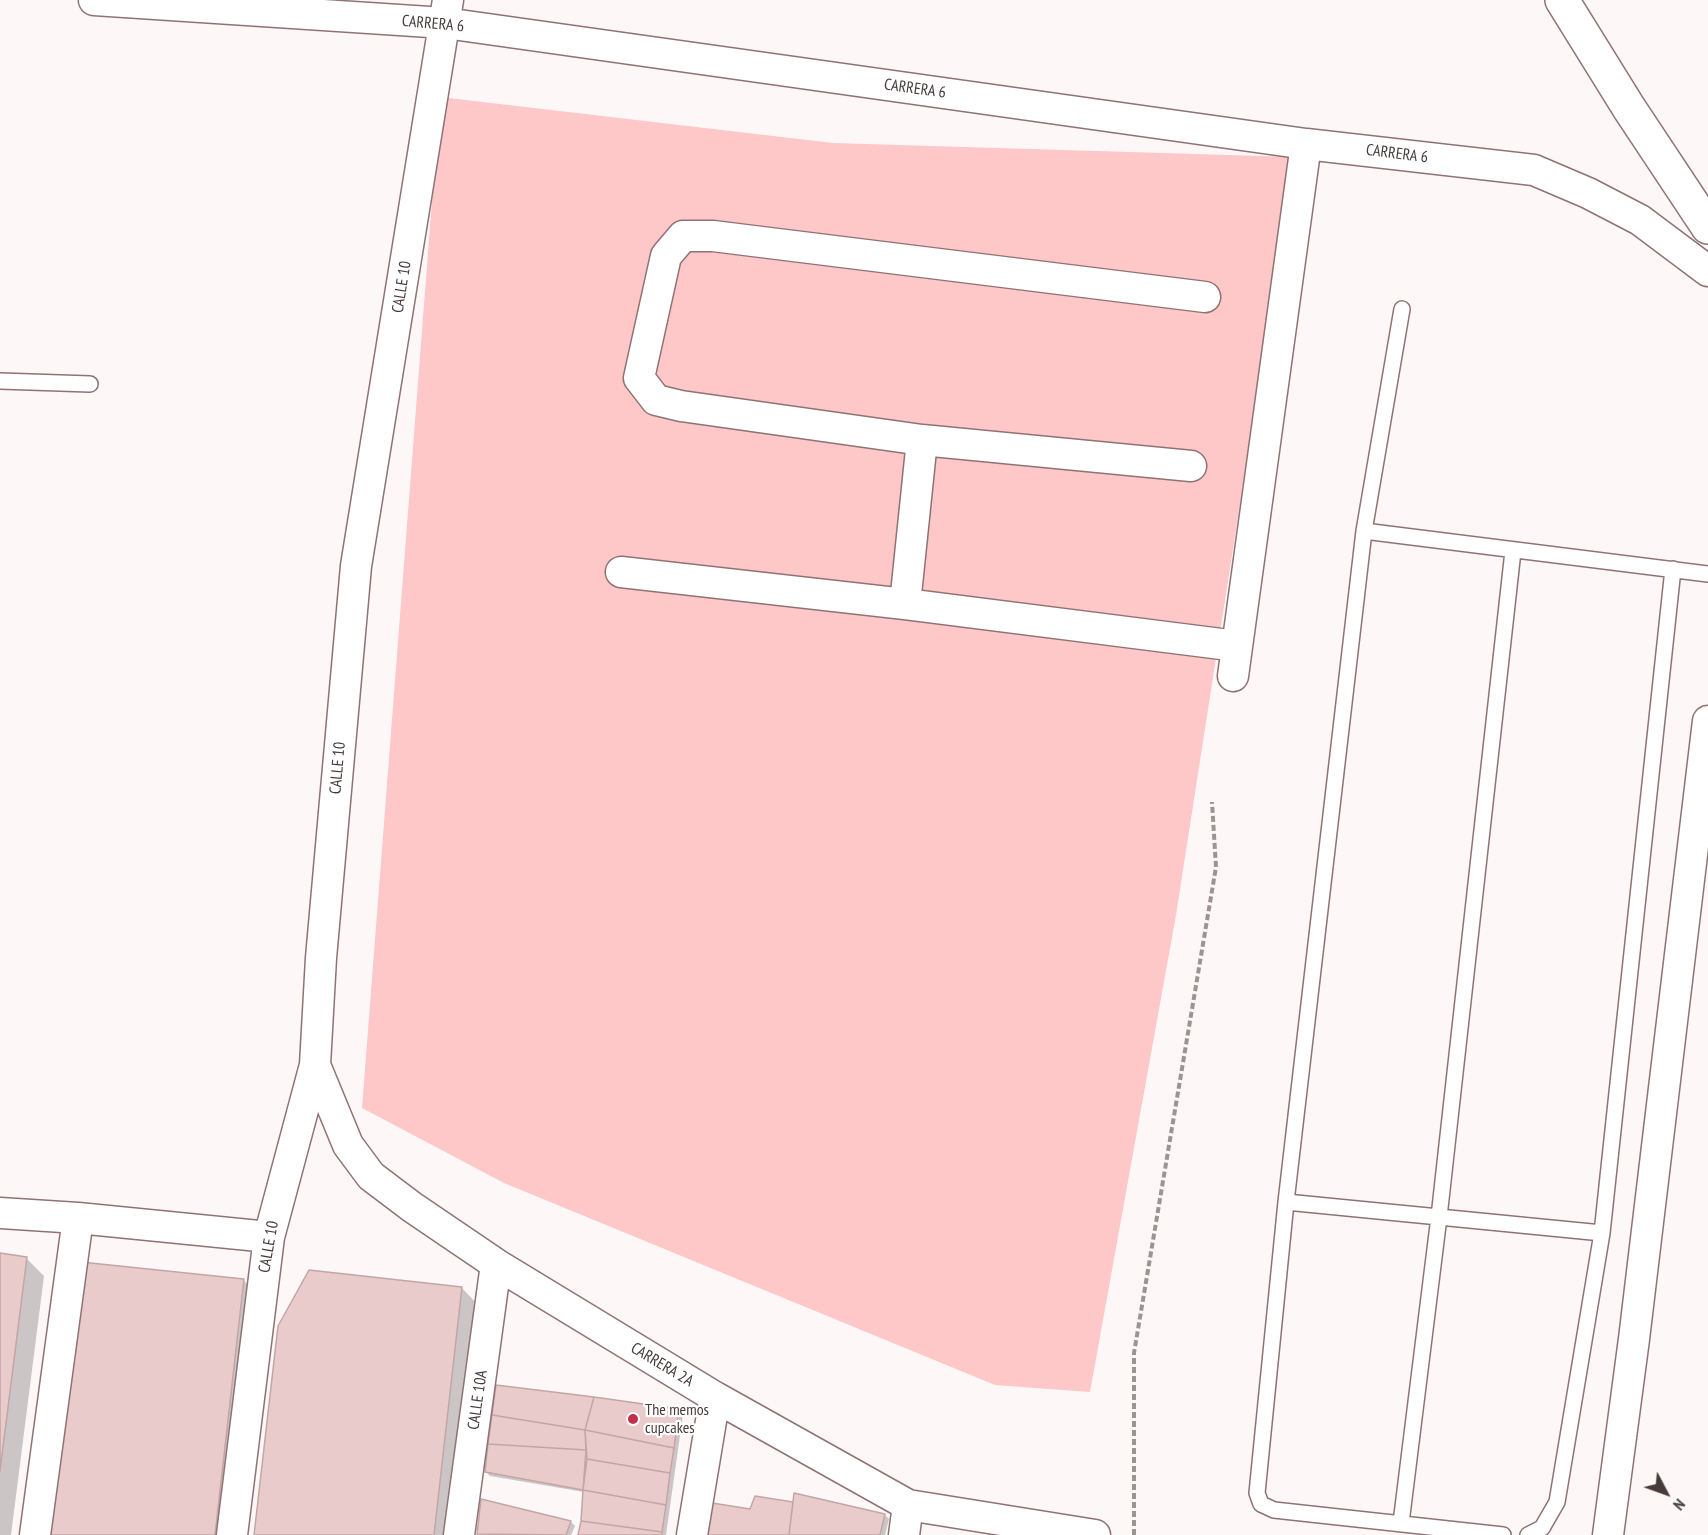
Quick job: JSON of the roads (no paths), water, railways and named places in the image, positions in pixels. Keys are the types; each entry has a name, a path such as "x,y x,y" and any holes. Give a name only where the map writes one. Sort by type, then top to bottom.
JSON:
{"highway":[{"path":"1562,0 1629,108 1708,227"}],"street":[{"name":"CARRERA 6","path":"94,0 447,12 1306,144 1534,170 1588,193 1640,220 1708,271"},
{"name":"CALLE 10","path":"232,1535 269,1237 315,1065 321,958 356,566 447,12"},
{"path":"1233,676 1306,144"},
{"path":"1191,466 922,440 681,406 656,400 639,378 666,256 683,236 712,236 1205,297"},
{"path":"905,604 922,440"},
{"path":"621,572 905,604 1237,646"},
{"path":"1608,1535 1634,1339 1708,721"},
{"name":"CARRERA 2A","path":"315,1065 348,1145 371,1176 496,1264 716,1397 908,1505 1095,1535"},
{"path":"0,1213 78,1218 269,1237"},
{"path":"35,1535 78,1218"},
{"name":"CALLE 10A","path":"459,1535 496,1264"},
{"path":"692,1535 716,1397"},
{"path":"904,1535 908,1505"}],"lane":[{"path":"1402,309 1364,531 1286,1202 1257,1493 1261,1504 1274,1510 1503,1535"},
{"path":"0,381 90,384"},
{"path":"1364,531 1708,574"},
{"path":"1401,1523 1439,1218 1514,551"},
{"path":"1528,1535 1542,1528 1557,1502 1602,1233 1673,569"},
{"path":"1286,1202 1602,1233"}],"place":[{"name":"The memos cupcakes","path":"633,1419"}]}
